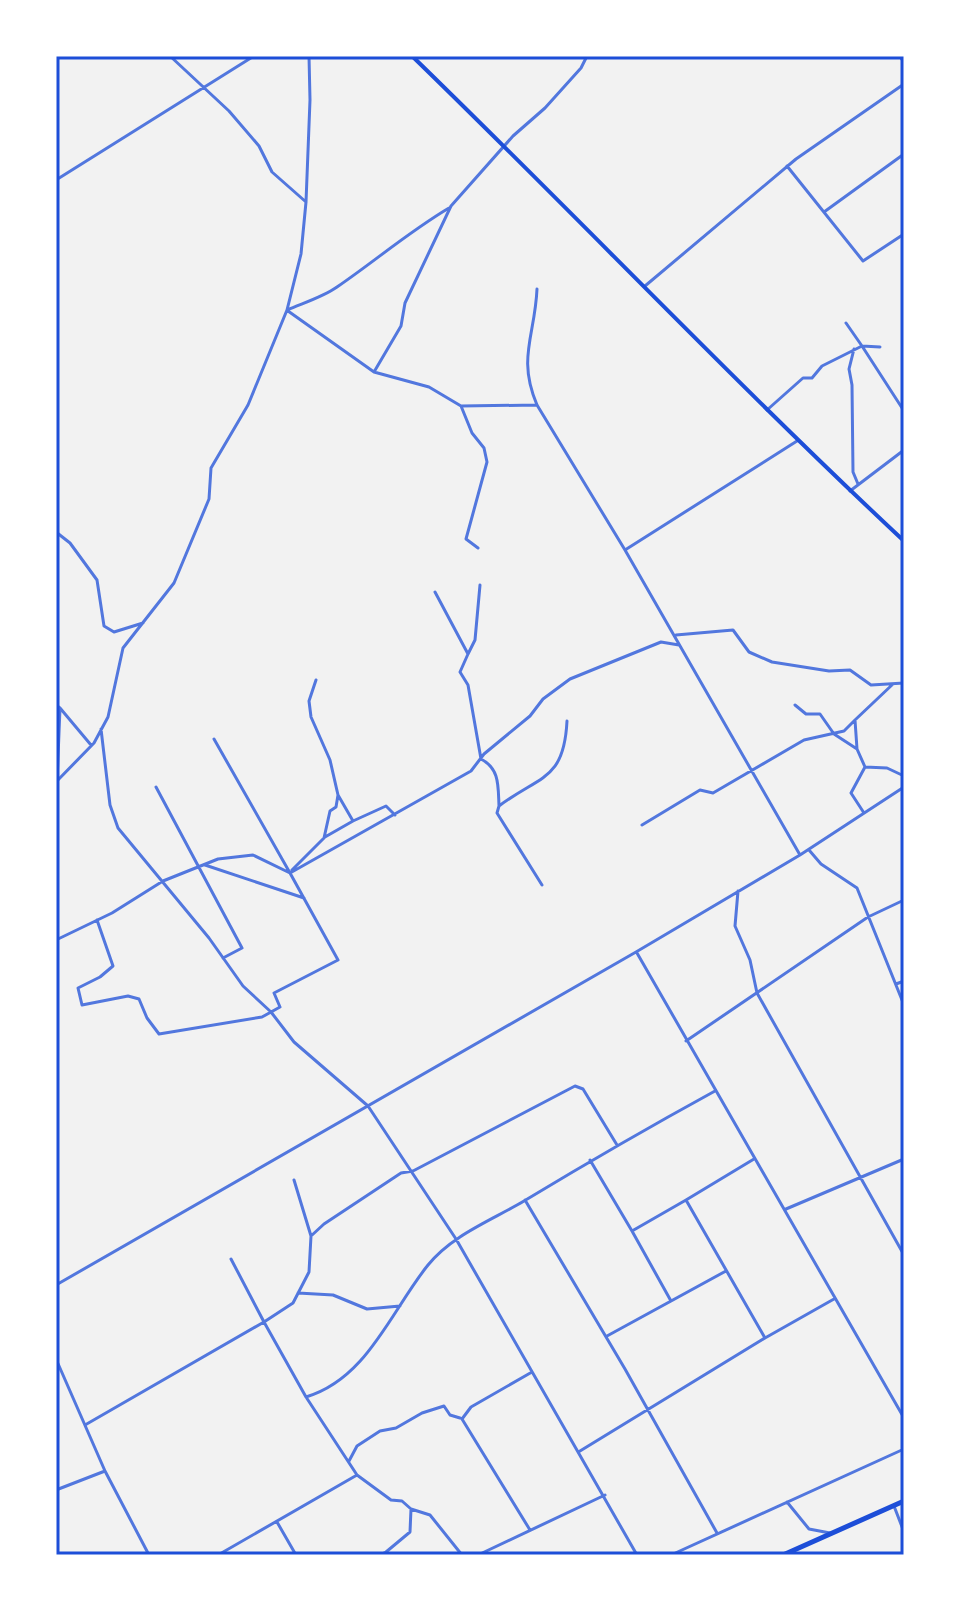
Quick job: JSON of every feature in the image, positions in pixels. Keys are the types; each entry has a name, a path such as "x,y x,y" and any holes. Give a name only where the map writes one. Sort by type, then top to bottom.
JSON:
{"highway":[{"path":"783,1555 904,1501"}],"main road":[{"path":"412,56 797,441 904,541"}],"street":[{"path":"170,56 229,111 259,146 272,172 306,202"},
{"path":"56,180 254,56"},
{"path":"56,782 91,746 108,717 123,648 174,583 209,499 211,468 248,405 287,310 301,254 306,202 309,56"},
{"path":"287,310 335,289 395,247 427,220 451,206 513,136 545,108 581,68 587,56"},
{"path":"900,56 904,63"},
{"path":"645,286 787,166 904,84"},
{"path":"824,212 904,154"},
{"path":"787,166 863,261 904,234"},
{"path":"374,372 401,326 405,303 451,206"},
{"path":"537,289 536,316 529,339 526,367 528,384 537,405 625,550 800,855"},
{"path":"287,310 374,372 429,387 461,406 537,405"},
{"path":"846,323 904,411"},
{"path":"767,410 803,378 812,378 822,366 862,346 880,347"},
{"path":"854,349 849,369 854,424 851,432 853,472 858,484"},
{"path":"461,406 472,433 484,448 487,462 466,539 478,548"},
{"path":"625,550 797,441"},
{"path":"850,491 904,450"},
{"path":"56,532 70,543 97,580 104,626 114,632 143,623"},
{"path":"480,585 475,640 460,672 468,685 481,759"},
{"path":"435,592 468,654"},
{"path":"674,635 733,630 749,652 772,662 829,671 850,670 871,685 904,683"},
{"path":"290,873 471,771 530,716 543,699 570,679 661,642 680,645"},
{"path":"316,680 309,701 311,717 330,760 338,795 353,821"},
{"path":"642,825 700,790 713,793 804,740 844,731 893,684"},
{"path":"795,705 806,714 820,714 834,734 857,749"},
{"path":"58,706 91,746"},
{"path":"56,782 58,706"},
{"path":"855,720 857,749 865,767"},
{"path":"499,806 549,775 561,761 567,721"},
{"path":"101,729 110,805 118,828 163,881 243,986 271,1012 294,1042 368,1106 456,1239 637,1555"},
{"path":"97,920 113,966 78,988 82,1005 128,996 139,999 147,1018 159,1034 262,1017 280,1007 274,993 338,960 214,739"},
{"path":"481,759 490,764 497,776 497,813 542,885"},
{"path":"865,767 887,768 904,776"},
{"path":"864,813 851,793 865,767"},
{"path":"156,787 242,948 223,958"},
{"path":"56,1285 636,952 800,855 904,787"},
{"path":"324,838 330,811 336,807 338,795"},
{"path":"290,873 324,838 353,821 386,806 395,815"},
{"path":"808,849 821,864 857,888 904,1005"},
{"path":"56,940 163,881 218,859 253,855 290,873"},
{"path":"203,864 304,898"},
{"path":"738,891 735,926 750,960 757,993 904,1255"},
{"path":"686,1041 868,917 904,900"},
{"path":"636,952 904,1418"},
{"path":"896,984 904,981"},
{"path":"311,1236 401,1173 413,1171 575,1086 583,1089 617,1145"},
{"path":"306,1397 323,1392 348,1376 429,1263 456,1239 715,1091"},
{"path":"632,1231 754,1159"},
{"path":"785,1210 904,1159"},
{"path":"590,1160 671,1301"},
{"path":"85,1425 293,1303 309,1272 311,1236 294,1180"},
{"path":"525,1200 717,1533"},
{"path":"686,1200 765,1338"},
{"path":"231,1259 306,1397 357,1475 391,1500 402,1501 411,1509 430,1515 462,1555"},
{"path":"606,1337 726,1271"},
{"path":"298,1293 333,1295 367,1309 400,1306"},
{"path":"579,1452 834,1299"},
{"path":"56,1359 105,1471 149,1555"},
{"path":"462,1419 471,1407 532,1372"},
{"path":"349,1461 357,1446 380,1431 396,1428 422,1413 444,1406 450,1415 462,1419 530,1530"},
{"path":"671,1555 904,1449"},
{"path":"56,1490 105,1471"},
{"path":"218,1555 357,1475"},
{"path":"478,1555 605,1495"},
{"path":"787,1502 809,1529 831,1533"},
{"path":"894,1505 904,1532"},
{"path":"383,1554 410,1532 411,1509"},
{"path":"277,1522 296,1555"},
{"path":"383,1554 393,1555"}]}
